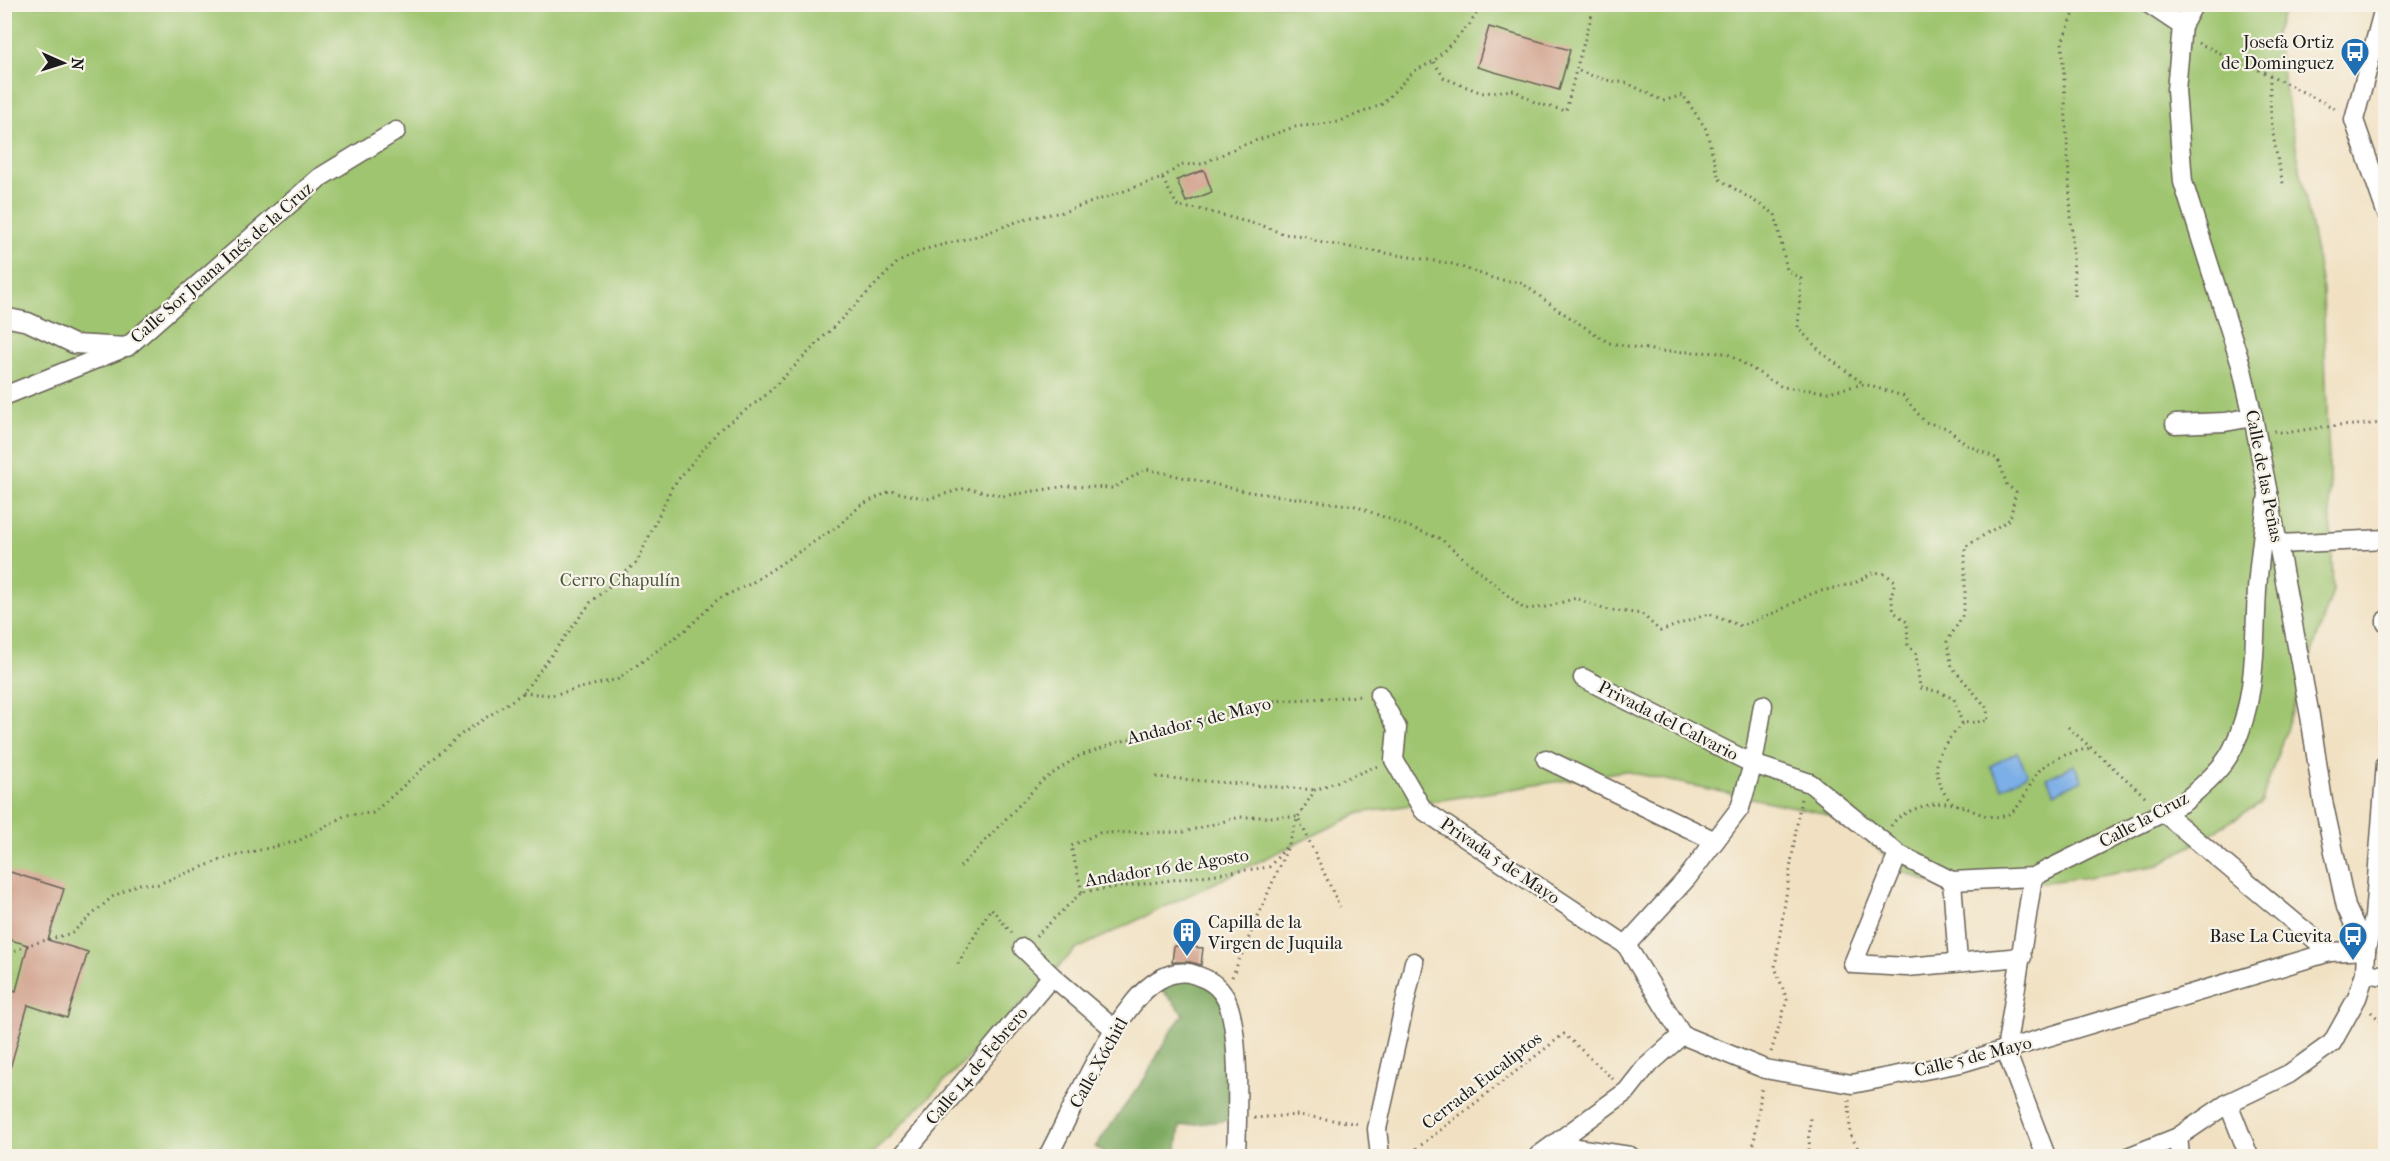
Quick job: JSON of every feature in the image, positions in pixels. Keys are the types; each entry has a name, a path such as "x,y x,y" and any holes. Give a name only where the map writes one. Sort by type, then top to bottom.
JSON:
{"street":[{"path":"2149,4 2182,26"},
{"name":"Calle de las Peñas","path":"2194,4 2182,26 2176,90 2183,182 2241,365 2278,544 2310,716 2323,801 2346,907 2366,950"},
{"path":"2385,4 2354,120 2385,212"},
{"name":"Calle Sor Juana Inés de la Cruz","path":"4,317 28,322 75,344 126,347 319,177 396,131"},
{"path":"4,396 126,347"},
{"path":"2175,424 2254,422"},
{"name":"Calle la Cruz","path":"1804,781 1810,783 1898,854 1952,881 2033,877 2184,802 2204,784 2232,751 2248,712 2257,587 2268,494"},
{"path":"2278,544 2385,539"},
{"name":"Privada del Calvario","path":"1583,678 1754,764"},
{"path":"1379,695 1397,728 1394,760"},
{"path":"1538,1156 1627,1091 1645,1068 1682,1035 1626,945 1687,878 1740,808 1754,764 1763,705"},
{"path":"1546,759 1715,841"},
{"name":"Privada 5 de Mayo","path":"1394,760 1423,810 1626,945"},
{"path":"2130,1156 2178,1137 2228,1103 2289,1074 2332,1043 2357,998 2365,973 2366,950 2380,916 2385,763"},
{"path":"1754,764 1804,781"},
{"path":"2163,812 2330,952"},
{"path":"1898,854 1853,964 1907,967 2022,957"},
{"path":"2033,877 2006,1051 2046,1156"},
{"path":"1952,881 1958,962"},
{"path":"1023,948 1114,1029"},
{"name":"Calle 5 de Mayo","path":"1682,1035 1765,1070 1852,1084 1961,1063 2330,952 2366,950"},
{"path":"1380,1156 1377,1129 1414,962"},
{"name":"Calle Xóchitl","path":"1048,1156 1114,1029 1136,999 1154,981 1182,972 1206,977 1224,995"},
{"path":"2365,973 2385,976"},
{"name":"Calle 14 de Febrero","path":"902,1156 1052,976"},
{"path":"1224,995 1236,1035 1236,1156"},
{"path":"2228,1103 2249,1156"},
{"path":"2178,1137 2180,1156"},
{"path":"1556,1145 1630,1156"}],"path":[{"path":"4,956 28,945 72,933 112,897 138,884 158,884 226,858 298,841 346,815 373,813 460,735 523,693 591,602 637,562 672,486 719,429 766,395 897,263 922,250 981,235 1027,218 1063,212 1162,178 1181,165 1202,164 1238,147 1294,127 1338,122 1381,105 1414,71 1434,61 1470,24 1482,4"},
{"path":"1434,61 1444,78 1482,93 1514,90 1536,103 1566,111 1595,4"},
{"path":"2075,296 2062,42 2078,4"},
{"path":"2182,26 2199,44 2270,75 2354,120"},
{"path":"1576,70 1605,80 1627,83 1663,101 1683,95 1706,129 1719,180 1775,214 1787,270 1801,279 1798,328 1822,353 1864,384 1903,396 1925,423 1947,428 1965,444 1998,459 2007,485 2016,492 2010,519 1965,547 1965,597 1962,617 1947,642 1952,668 1987,708 1988,721 1962,723 1941,751 1937,780 1948,799 1974,813 1992,818 2007,815 2020,802 2030,782 2043,767 2066,754 2090,748"},
{"path":"2270,75 2274,147 2284,187"},
{"path":"1162,178 1178,207 1199,209 1266,226 1283,234 1305,236 1318,242 1453,264 1495,279 1522,283 1609,343 1658,351 1726,353 1782,387 1828,392 1864,384"},
{"path":"2254,422 2285,433 2323,427 2385,423"},
{"path":"523,693 552,695 618,679 688,628 718,599 750,584 838,526 861,505 891,491 927,499 966,488 1003,496 1067,486 1113,488 1146,469 1249,492 1355,506 1441,539 1524,609 1547,607 1576,598 1603,609 1642,614 1660,631 1708,614 1741,626 1776,612 1813,593 1856,583 1874,572 1885,574 1895,580 1891,597 1894,612 1907,622 1908,645 1916,654 1920,688 1937,691 1953,699 1962,723"},
{"name":"Andador 5 de Mayo","path":"960,867 1042,781 1077,757 1119,742 1272,701 1379,695"},
{"path":"2068,727 2163,812"},
{"path":"1156,777 1315,790 1394,760"},
{"path":"1752,1156 1765,1070 1787,1000 1775,968 1804,781"},
{"path":"1224,995 1289,844 1298,817 1315,790"},
{"path":"1884,841 1894,821 1912,810 1930,804 1954,804"},
{"path":"1082,892 1071,846 1099,833 1184,832 1240,817 1298,817"},
{"path":"1298,817 1340,907"},
{"name":"Andador 16 de Agosto","path":"1023,948 1082,892 1269,867 1289,844"},
{"path":"958,964 991,908 1023,948"},
{"name":"Cerrada Eucaliptos","path":"1407,1156 1564,1034 1627,1091"},
{"path":"1852,1084 1849,1103 1850,1134 1862,1156"},
{"path":"1237,1119 1298,1115 1364,1124 1377,1129"},
{"path":"1809,1156 1810,1116"}],"green space":[{"name":"Cerro Chapulín","path":"5,5 2286,5 2275,34 2323,291 2333,591 2261,803 2159,865 2082,878 1991,888 1928,882 1898,869 1857,829 1822,813 1624,771 1360,813 1075,950 870,1156 5,1156"},
{"path":"1182,972 1224,995 1237,1119 1180,1126 1176,1156 1110,1156 1095,1147 1145,1078 1171,1031 1184,1014 1154,981"}],"water":[{"path":"2017,752 2028,774 2002,788 1990,766"},
{"path":"2074,765 2082,780 2055,793 2047,778"}],"building":[{"path":"1489,27 1570,50 1559,90 1477,67"},
{"path":"1204,170 1212,192 1186,202 1177,180"},
{"path":"4,870 64,889 48,940 88,952 67,1018 28,1005 9,1072 4,1071 4,987 16,991 28,945 4,938"},
{"name":"Capilla de la Virgen de Juquila","path":"1174,946 1203,948 1201,965 1190,962 1172,962"}],"place":[{"name":"Josefa Ortiz de Dominguez","path":"2355,78"},
{"name":"Capilla de la Virgen de Juquila","path":"1187,958"},
{"name":"Base La Cuevita","path":"2353,962"}]}
